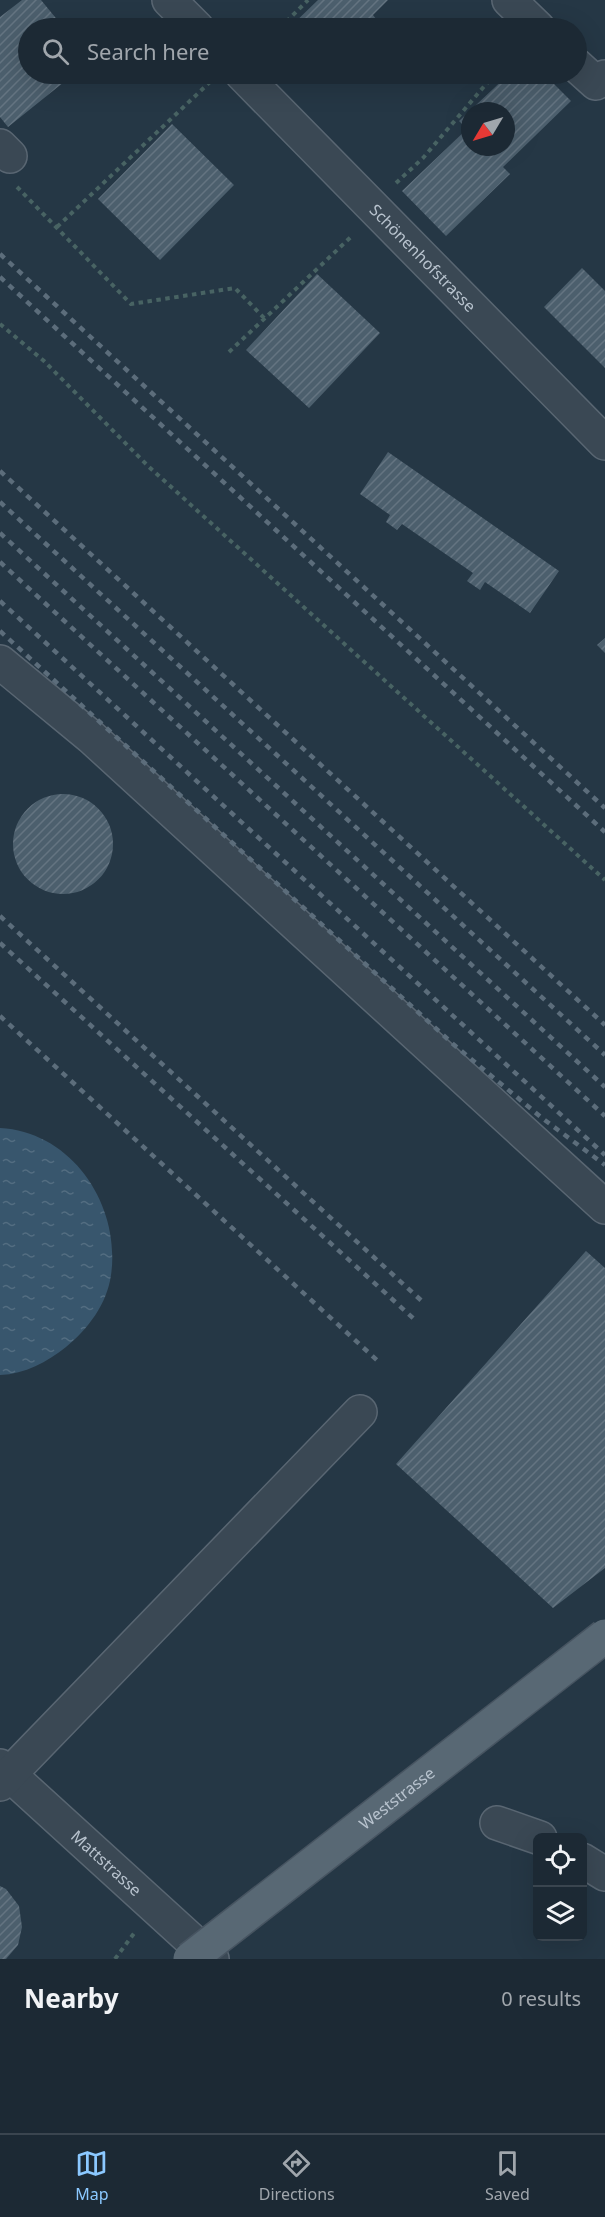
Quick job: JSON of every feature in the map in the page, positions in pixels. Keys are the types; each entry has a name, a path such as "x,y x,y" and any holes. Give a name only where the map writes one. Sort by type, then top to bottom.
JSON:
{"main road":[{"name":"Weststrasse","path":"190,1959 605,1636"}],"street":[{"path":"169,0 187,18"},
{"path":"508,0 527,18"},
{"path":"587,75 596,83 605,77"},
{"name":"Schönenhofstrasse","path":"235,84 605,443"},
{"path":"0,662 92,737 605,1207"},
{"path":"3,1775 360,1412"},
{"name":"Mattstrasse","path":"3,1775 212,1959"},
{"path":"497,1824 533,1836"},
{"path":"587,1863 605,1874"}],"path":[{"path":"290,18 308,0"},
{"path":"57,227 218,84"},
{"path":"402,178 423,158 485,84"},
{"path":"9,163 57,227 131,304 235,288 265,319"},
{"path":"229,352 360,228"},
{"path":"0,324 44,361 148,466 605,880"}],"water":[{"path":"0,1128 26,1133 50,1143 70,1158 87,1177 100,1199 108,1223 112,1249 109,1286 101,1306 82,1332 51,1358 27,1370 0,1375"}],"building":[{"path":"22,0 41,0 56,18 18,18 18,84 62,84 8,127 0,117 0,17"},
{"path":"318,0 388,0 373,15 375,18 299,18"},
{"path":"498,84 554,84 571,101 515,155 515,102 479,102"},
{"path":"172,124 234,185 160,260 98,199"},
{"path":"461,135 461,156 514,156 503,167 510,174 446,236 402,191"},
{"path":"582,268 605,291 605,368 544,307"},
{"path":"317,274 380,333 309,408 246,350"},
{"path":"388,452 559,571 530,613 485,582 480,590 467,581 473,573 402,524 397,530 386,522 390,515 360,494"},
{"path":"605,638 605,653 597,645"},
{"path":"63,794 82,798 99,808 109,825 113,844 109,863 99,880 82,890 63,894 44,890 27,880 17,863 13,844 17,825 27,808 44,798"},
{"path":"586,1251 605,1268 605,1568 553,1608 396,1464"},
{"path":"0,1886 6,1889 19,1906 22,1927 18,1945 6,1959 0,1959"}],"railway":[{"path":"0,254 605,808"},
{"path":"0,277 605,832"},
{"path":"0,471 605,1025"},
{"path":"0,502 605,1055"},
{"path":"0,533 605,1087"},
{"path":"0,562 605,1116"},
{"path":"0,601 605,1155"},
{"path":"0,631 453,1044 542,1118 605,1165"},
{"path":"0,916 424,1303"},
{"path":"0,943 414,1319"},
{"path":"0,1016 379,1362"}]}
